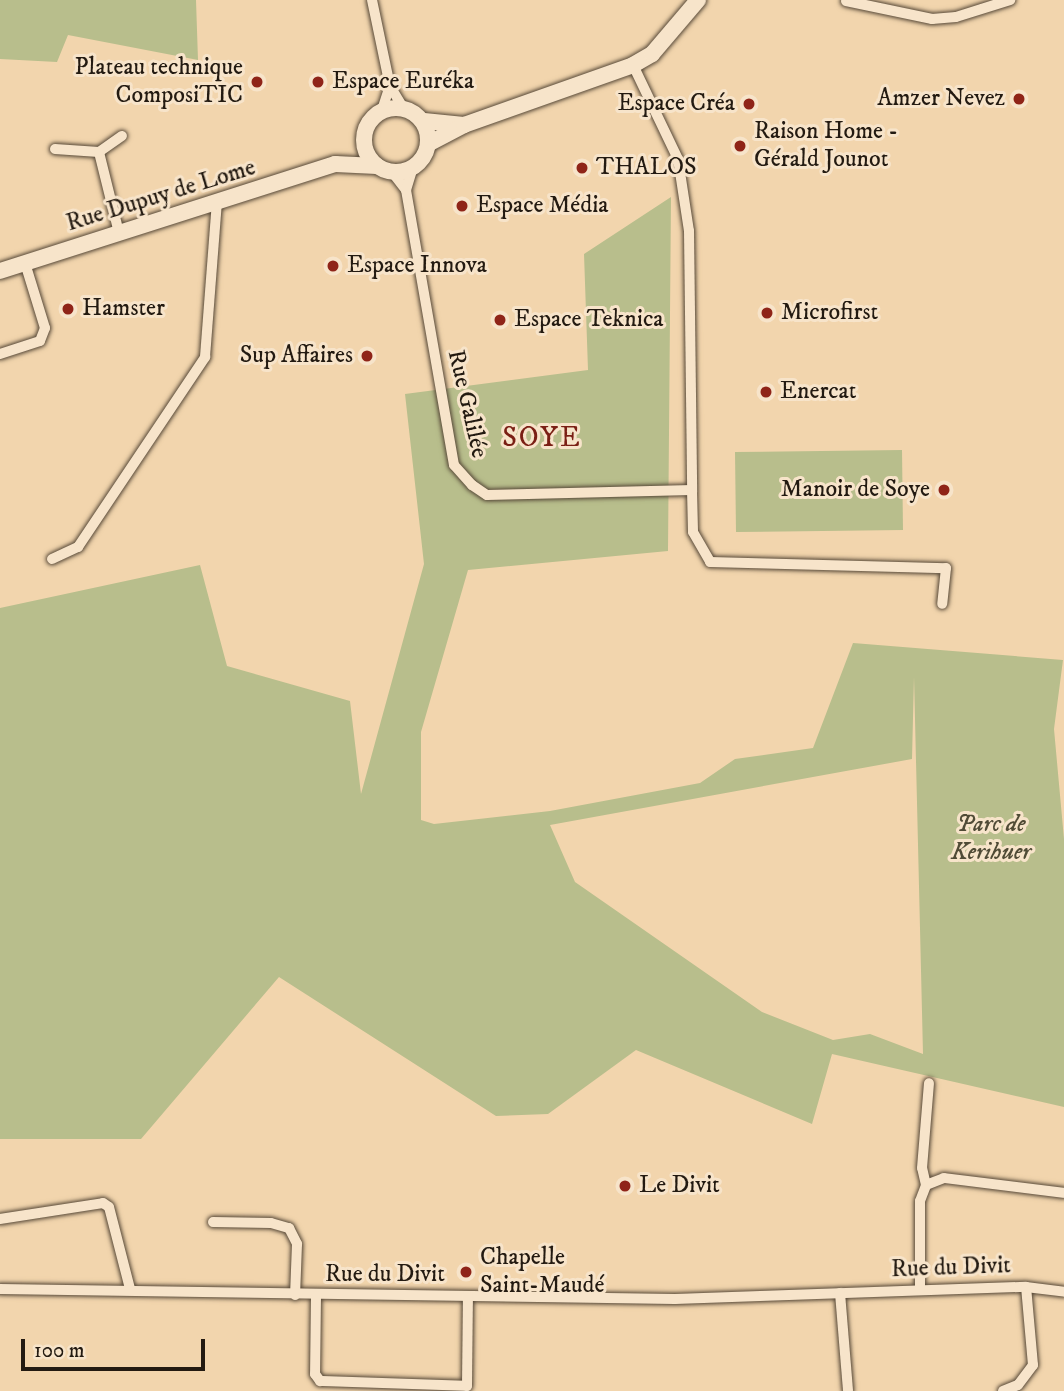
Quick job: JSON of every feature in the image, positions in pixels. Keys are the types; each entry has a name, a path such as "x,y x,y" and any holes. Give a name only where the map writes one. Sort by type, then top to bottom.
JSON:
{"street":[{"path":"372,0 390,86 404,109 424,121 464,125"},
{"path":"390,86 382,110 369,124 364,140 377,166 392,173 413,167 428,144 464,125 633,65 652,54 698,0"},
{"path":"846,1 932,19 956,17 1010,0"},
{"path":"633,65 678,159 689,231 693,532 710,562 946,568 942,604"},
{"path":"382,110 404,109"},
{"path":"424,121 428,144"},
{"path":"55,149 99,152 122,136"},
{"name":"Rue Dupuy de Lome","path":"335,164 364,140"},
{"path":"99,152 119,233"},
{"name":"Rue Dupuy de Lome","path":"0,271 335,164 377,166"},
{"name":"Rue Galilée","path":"413,167 406,190 454,465 472,485 487,495 692,489"},
{"name":"Rue Galilée","path":"392,173 406,190"},
{"path":"52,559 78,547 205,357 217,202"},
{"path":"0,354 40,341 45,328 25,263"},
{"path":"920,1290 920,1201 926,1185 922,1168 929,1083"},
{"path":"926,1185 944,1178 1064,1193"},
{"path":"0,1219 103,1203 109,1208 130,1289"},
{"path":"213,1222 271,1223 289,1228 297,1244 295,1295"},
{"path":"1003,1391 1018,1385 1032,1365 1026,1287"},
{"name":"Rue du Divit","path":"0,1289 130,1289 316,1296 675,1299 1026,1287 1064,1292"},
{"path":"840,1293 848,1391"},
{"path":"316,1296 315,1374 320,1381 469,1388 468,1296"}],"green space":[{"path":"0,0 196,0 198,60 68,35 57,62 0,59"},
{"name":"Parc de Kerihuer","path":"671,197 668,551 468,570 421,732 421,820 434,824 550,811 700,783 735,759 813,748 853,643 1063,660 1054,729 1064,839 1064,1107 832,1054 812,1124 636,1050 548,1114 496,1116 279,977 141,1139 0,1139 0,608 200,565 227,666 350,701 361,794 424,564 405,394 588,370 584,254","holes":["914,677 923,1054 870,1034 833,1040 762,1012 575,882 550,825 912,759"]},
{"path":"902,450 903,530 736,532 735,452"}],"place":[{"name":"Plateau technique ComposiTIC","path":"257,82"},
{"name":"Espace Euréka","path":"318,82"},
{"name":"Amzer Nevez","path":"1019,99"},
{"name":"Espace Créa","path":"749,104"},
{"name":"Raison Home - Gérald Jounot","path":"740,146"},
{"name":"THALOS","path":"582,168"},
{"name":"Espace Média","path":"462,206"},
{"name":"Espace Innova","path":"333,266"},
{"name":"Hamster","path":"68,309"},
{"name":"Microfirst","path":"767,313"},
{"name":"Espace Teknica","path":"500,320"},
{"name":"Sup Affaires","path":"367,356"},
{"name":"Enercat","path":"766,392"},
{"name":"Manoir de Soye","path":"944,490"},
{"name":"Le Divit","path":"625,1186"},
{"name":"Chapelle Saint-Maudé","path":"466,1272"}],"district":[{"name":"SOYE","path":"542,438"}]}
